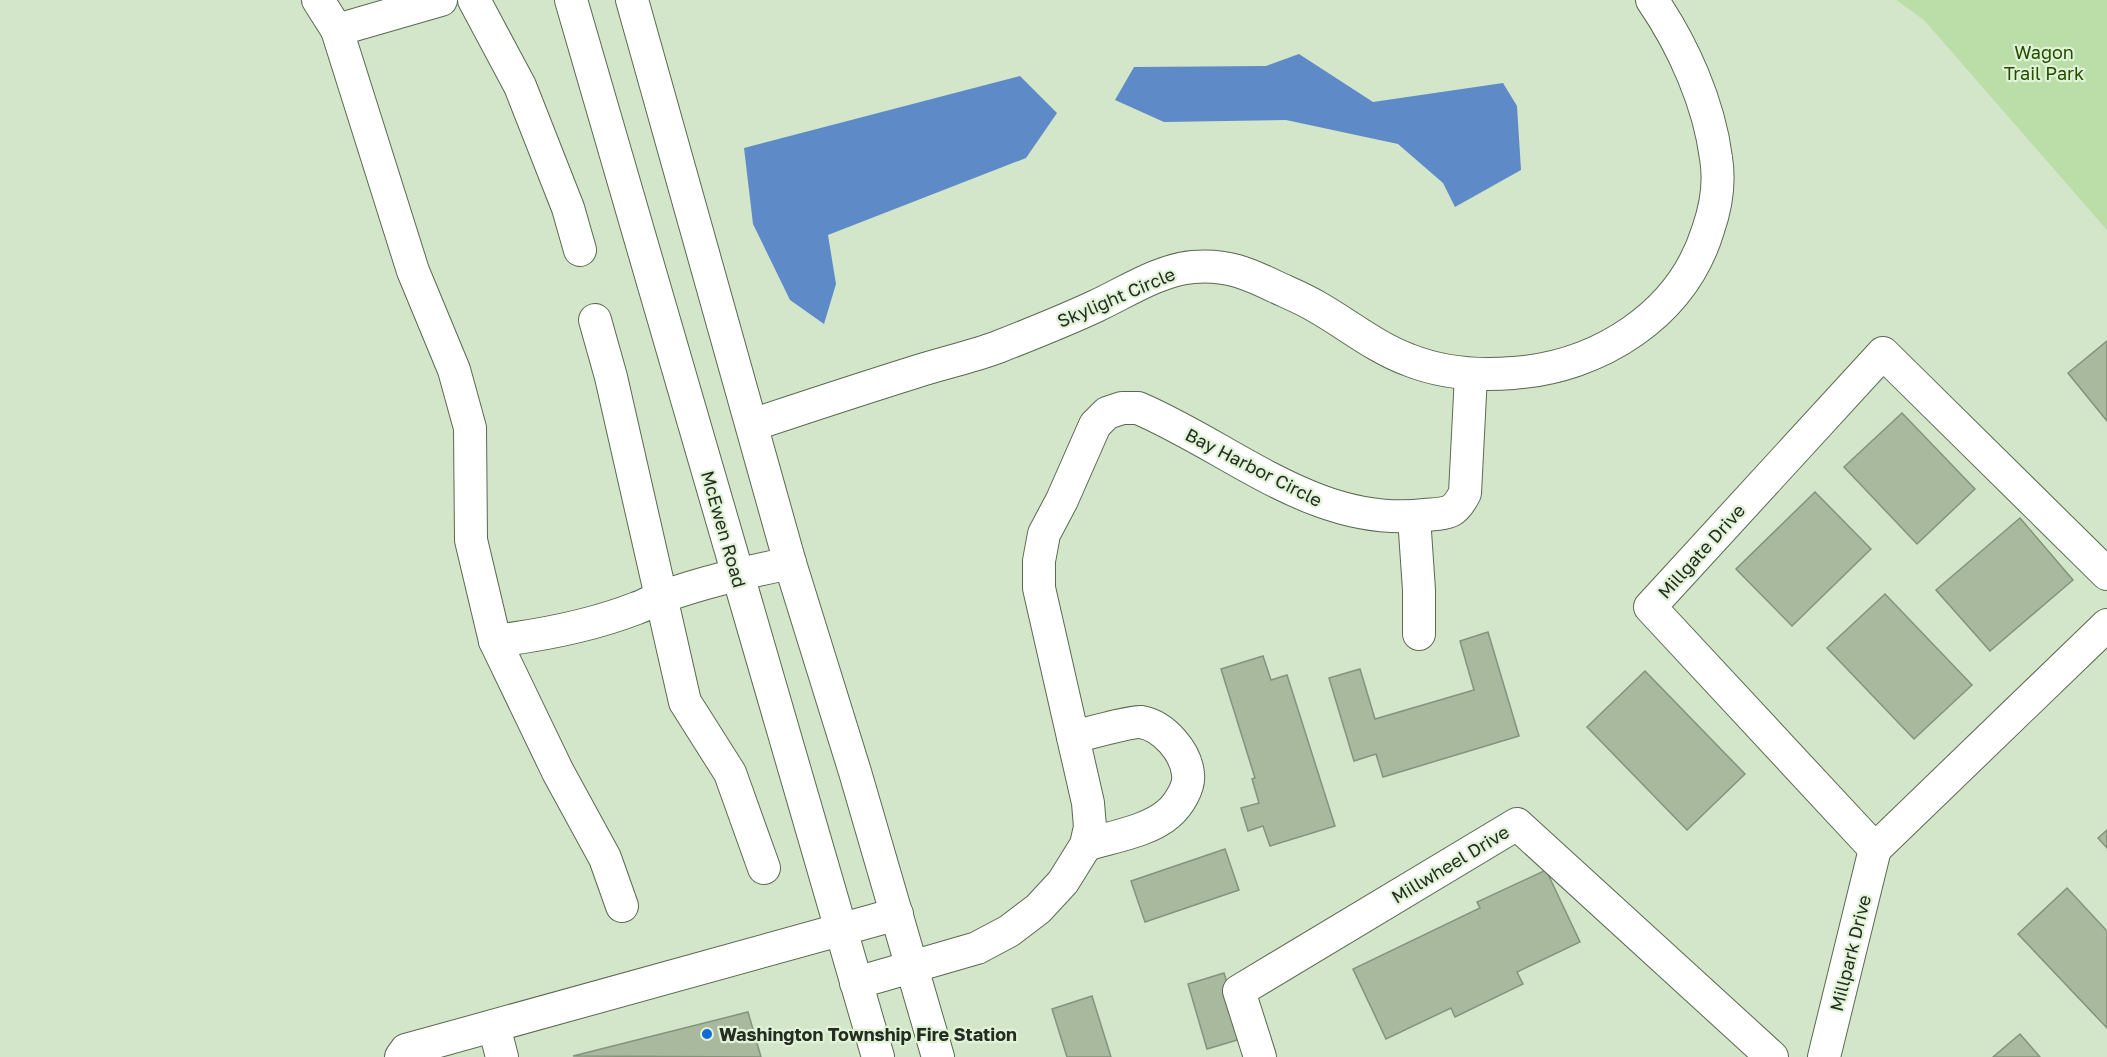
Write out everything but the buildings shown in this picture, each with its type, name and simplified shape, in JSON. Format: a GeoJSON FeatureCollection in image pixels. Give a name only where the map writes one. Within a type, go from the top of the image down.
{"type":"FeatureCollection","features":[{"type":"Feature","properties":{"kind":"street"},"geometry":{"type":"LineString","coordinates":[[318,0],[337,30],[413,270],[454,370],[470,428],[471,540],[495,641],[558,772],[605,858],[622,906]]}},
{"type":"Feature","properties":{"kind":"street"},"geometry":{"type":"LineString","coordinates":[[337,30],[441,0]]}},
{"type":"Feature","properties":{"kind":"street"},"geometry":{"type":"LineString","coordinates":[[474,0],[520,86],[568,208],[580,250]]}},
{"type":"Feature","properties":{"kind":"street","name":"McEwen Road"},"geometry":{"type":"LineString","coordinates":[[571,0],[878,1057]]}},
{"type":"Feature","properties":{"kind":"street"},"geometry":{"type":"LineString","coordinates":[[632,0],[790,563],[938,1057]]}},
{"type":"Feature","properties":{"kind":"street"},"geometry":{"type":"LineString","coordinates":[[1471,375],[1515,373],[1556,366],[1596,352],[1623,338],[1655,315],[1679,290],[1702,250],[1717,195],[1717,160],[1710,126],[1689,64],[1666,20],[1652,0]]}},
{"type":"Feature","properties":{"kind":"street","name":"Skylight Circle"},"geometry":{"type":"LineString","coordinates":[[752,425],[994,348],[1092,308],[1164,274],[1191,267],[1218,266],[1245,272],[1315,306],[1372,342],[1407,360],[1443,371],[1471,375]]}},
{"type":"Feature","properties":{"kind":"street"},"geometry":{"type":"LineString","coordinates":[[595,320],[611,377],[685,702],[730,773],[764,868]]}},
{"type":"Feature","properties":{"kind":"street","name":"Millgate Drive"},"geometry":{"type":"LineString","coordinates":[[1875,849],[1650,607],[1883,353],[2107,573]]}},
{"type":"Feature","properties":{"kind":"street","name":"Bay Harbor Circle"},"geometry":{"type":"LineString","coordinates":[[856,983],[977,948],[1009,931],[1038,909],[1063,882],[1086,845],[1090,827],[1088,803],[1039,588],[1039,561],[1044,534],[1062,500],[1095,424],[1107,413],[1122,408],[1138,408],[1306,497],[1344,510],[1383,516],[1414,517],[1448,513],[1459,506],[1465,493],[1471,375]]}},
{"type":"Feature","properties":{"kind":"street"},"geometry":{"type":"LineString","coordinates":[[1414,517],[1419,590],[1419,634]]}},
{"type":"Feature","properties":{"kind":"street"},"geometry":{"type":"LineString","coordinates":[[495,641],[534,636],[590,624],[638,608],[661,597],[737,575],[790,563]]}},
{"type":"Feature","properties":{"kind":"street"},"geometry":{"type":"LineString","coordinates":[[1875,849],[2107,625]]}},
{"type":"Feature","properties":{"kind":"street"},"geometry":{"type":"LineString","coordinates":[[1073,737],[1140,722],[1156,728],[1172,740],[1183,757],[1189,776],[1181,798],[1169,814],[1152,825],[1086,845]]}},
{"type":"Feature","properties":{"kind":"street","name":"Millwheel Drive"},"geometry":{"type":"LineString","coordinates":[[1260,1057],[1239,991],[1517,824],[1772,1057]]}},
{"type":"Feature","properties":{"kind":"street","name":"Millpark Drive"},"geometry":{"type":"LineString","coordinates":[[1824,1057],[1875,849]]}},
{"type":"Feature","properties":{"kind":"street"},"geometry":{"type":"LineString","coordinates":[[401,1057],[406,1050],[897,914]]}},
{"type":"Feature","properties":{"kind":"street"},"geometry":{"type":"LineString","coordinates":[[494,1026],[502,1057]]}},
{"type":"Feature","properties":{"kind":"green space","name":"Wagon Trail Park"},"geometry":{"type":"Polygon","coordinates":[[[1896,0],[2107,0],[2107,230],[1924,20],[1896,0]]]}},
{"type":"Feature","properties":{"kind":"water"},"geometry":{"type":"Polygon","coordinates":[[[1299,54],[1373,102],[1503,83],[1517,106],[1521,170],[1455,207],[1443,183],[1398,144],[1286,120],[1164,122],[1115,100],[1134,67],[1266,66],[1299,54]]]}},
{"type":"Feature","properties":{"kind":"water"},"geometry":{"type":"Polygon","coordinates":[[[1020,76],[1057,113],[1026,158],[828,235],[836,284],[824,324],[790,300],[753,224],[744,148],[1020,76]]]}},
{"type":"Feature","properties":{"kind":"place","name":"Washington Township Fire Station"},"geometry":{"type":"Point","coordinates":[707,1034]}}]}
